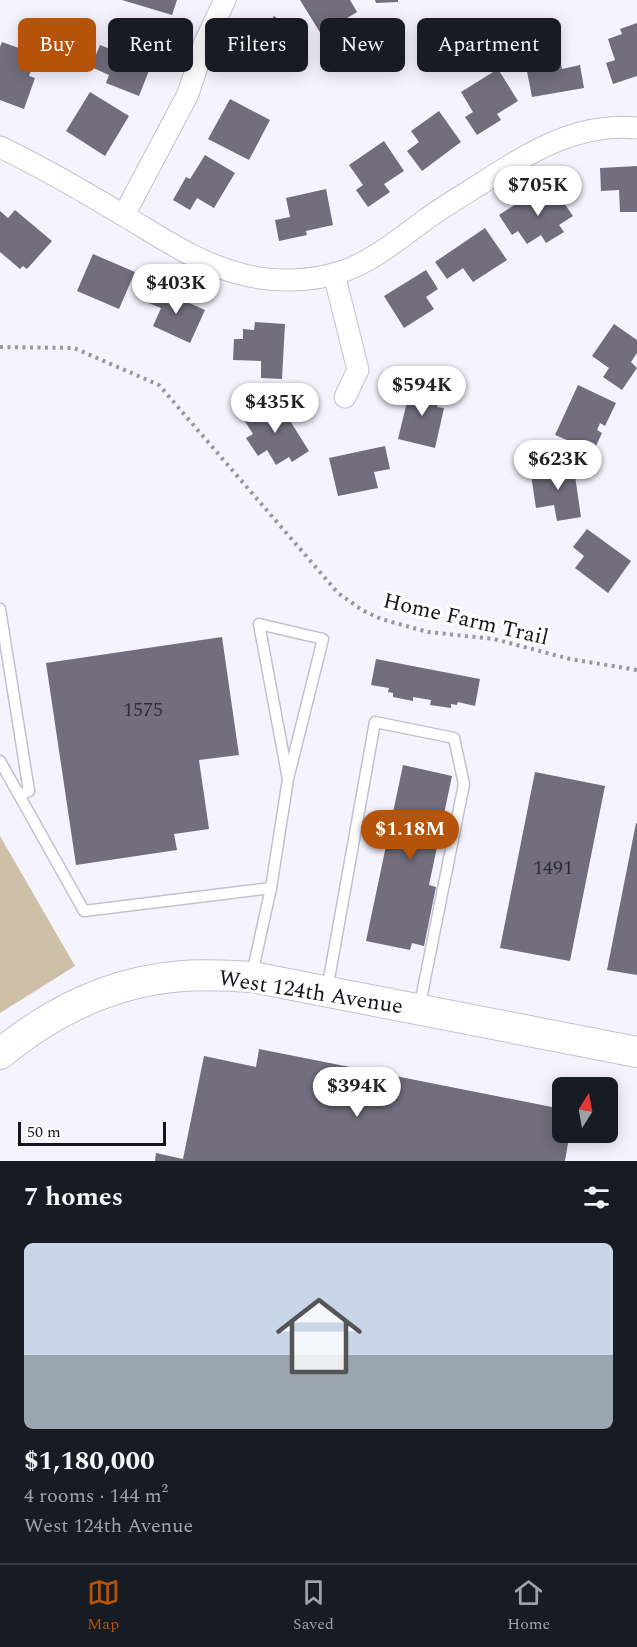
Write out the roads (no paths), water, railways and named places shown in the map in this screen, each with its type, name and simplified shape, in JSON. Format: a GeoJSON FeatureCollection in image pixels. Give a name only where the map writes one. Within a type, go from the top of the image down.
{"type":"FeatureCollection","features":[{"type":"Feature","properties":{"kind":"street"},"geometry":{"type":"LineString","coordinates":[[124,215],[188,94],[205,42],[225,0]]}},
{"type":"Feature","properties":{"kind":"street"},"geometry":{"type":"LineString","coordinates":[[0,147],[39,165],[185,253],[216,267],[242,275],[281,280],[334,274],[366,261],[430,216],[532,152],[568,136],[607,127],[637,128]]}},
{"type":"Feature","properties":{"kind":"street"},"geometry":{"type":"LineString","coordinates":[[334,274],[358,370],[345,397]]}},
{"type":"Feature","properties":{"kind":"street","name":"West 124th Avenue"},"geometry":{"type":"LineString","coordinates":[[0,1054],[31,1030],[61,1012],[97,995],[125,986],[183,976],[252,977],[637,1052]]}},
{"type":"Feature","properties":{"kind":"lane"},"geometry":{"type":"LineString","coordinates":[[0,609],[29,791],[19,795]]}},
{"type":"Feature","properties":{"kind":"lane"},"geometry":{"type":"LineString","coordinates":[[252,977],[271,888],[288,778],[323,639],[259,624],[288,778]]}},
{"type":"Feature","properties":{"kind":"lane"},"geometry":{"type":"LineString","coordinates":[[327,992],[375,722],[386,724],[454,738],[464,784],[419,1009]]}},
{"type":"Feature","properties":{"kind":"lane"},"geometry":{"type":"LineString","coordinates":[[0,761],[84,911],[271,888]]}}]}
